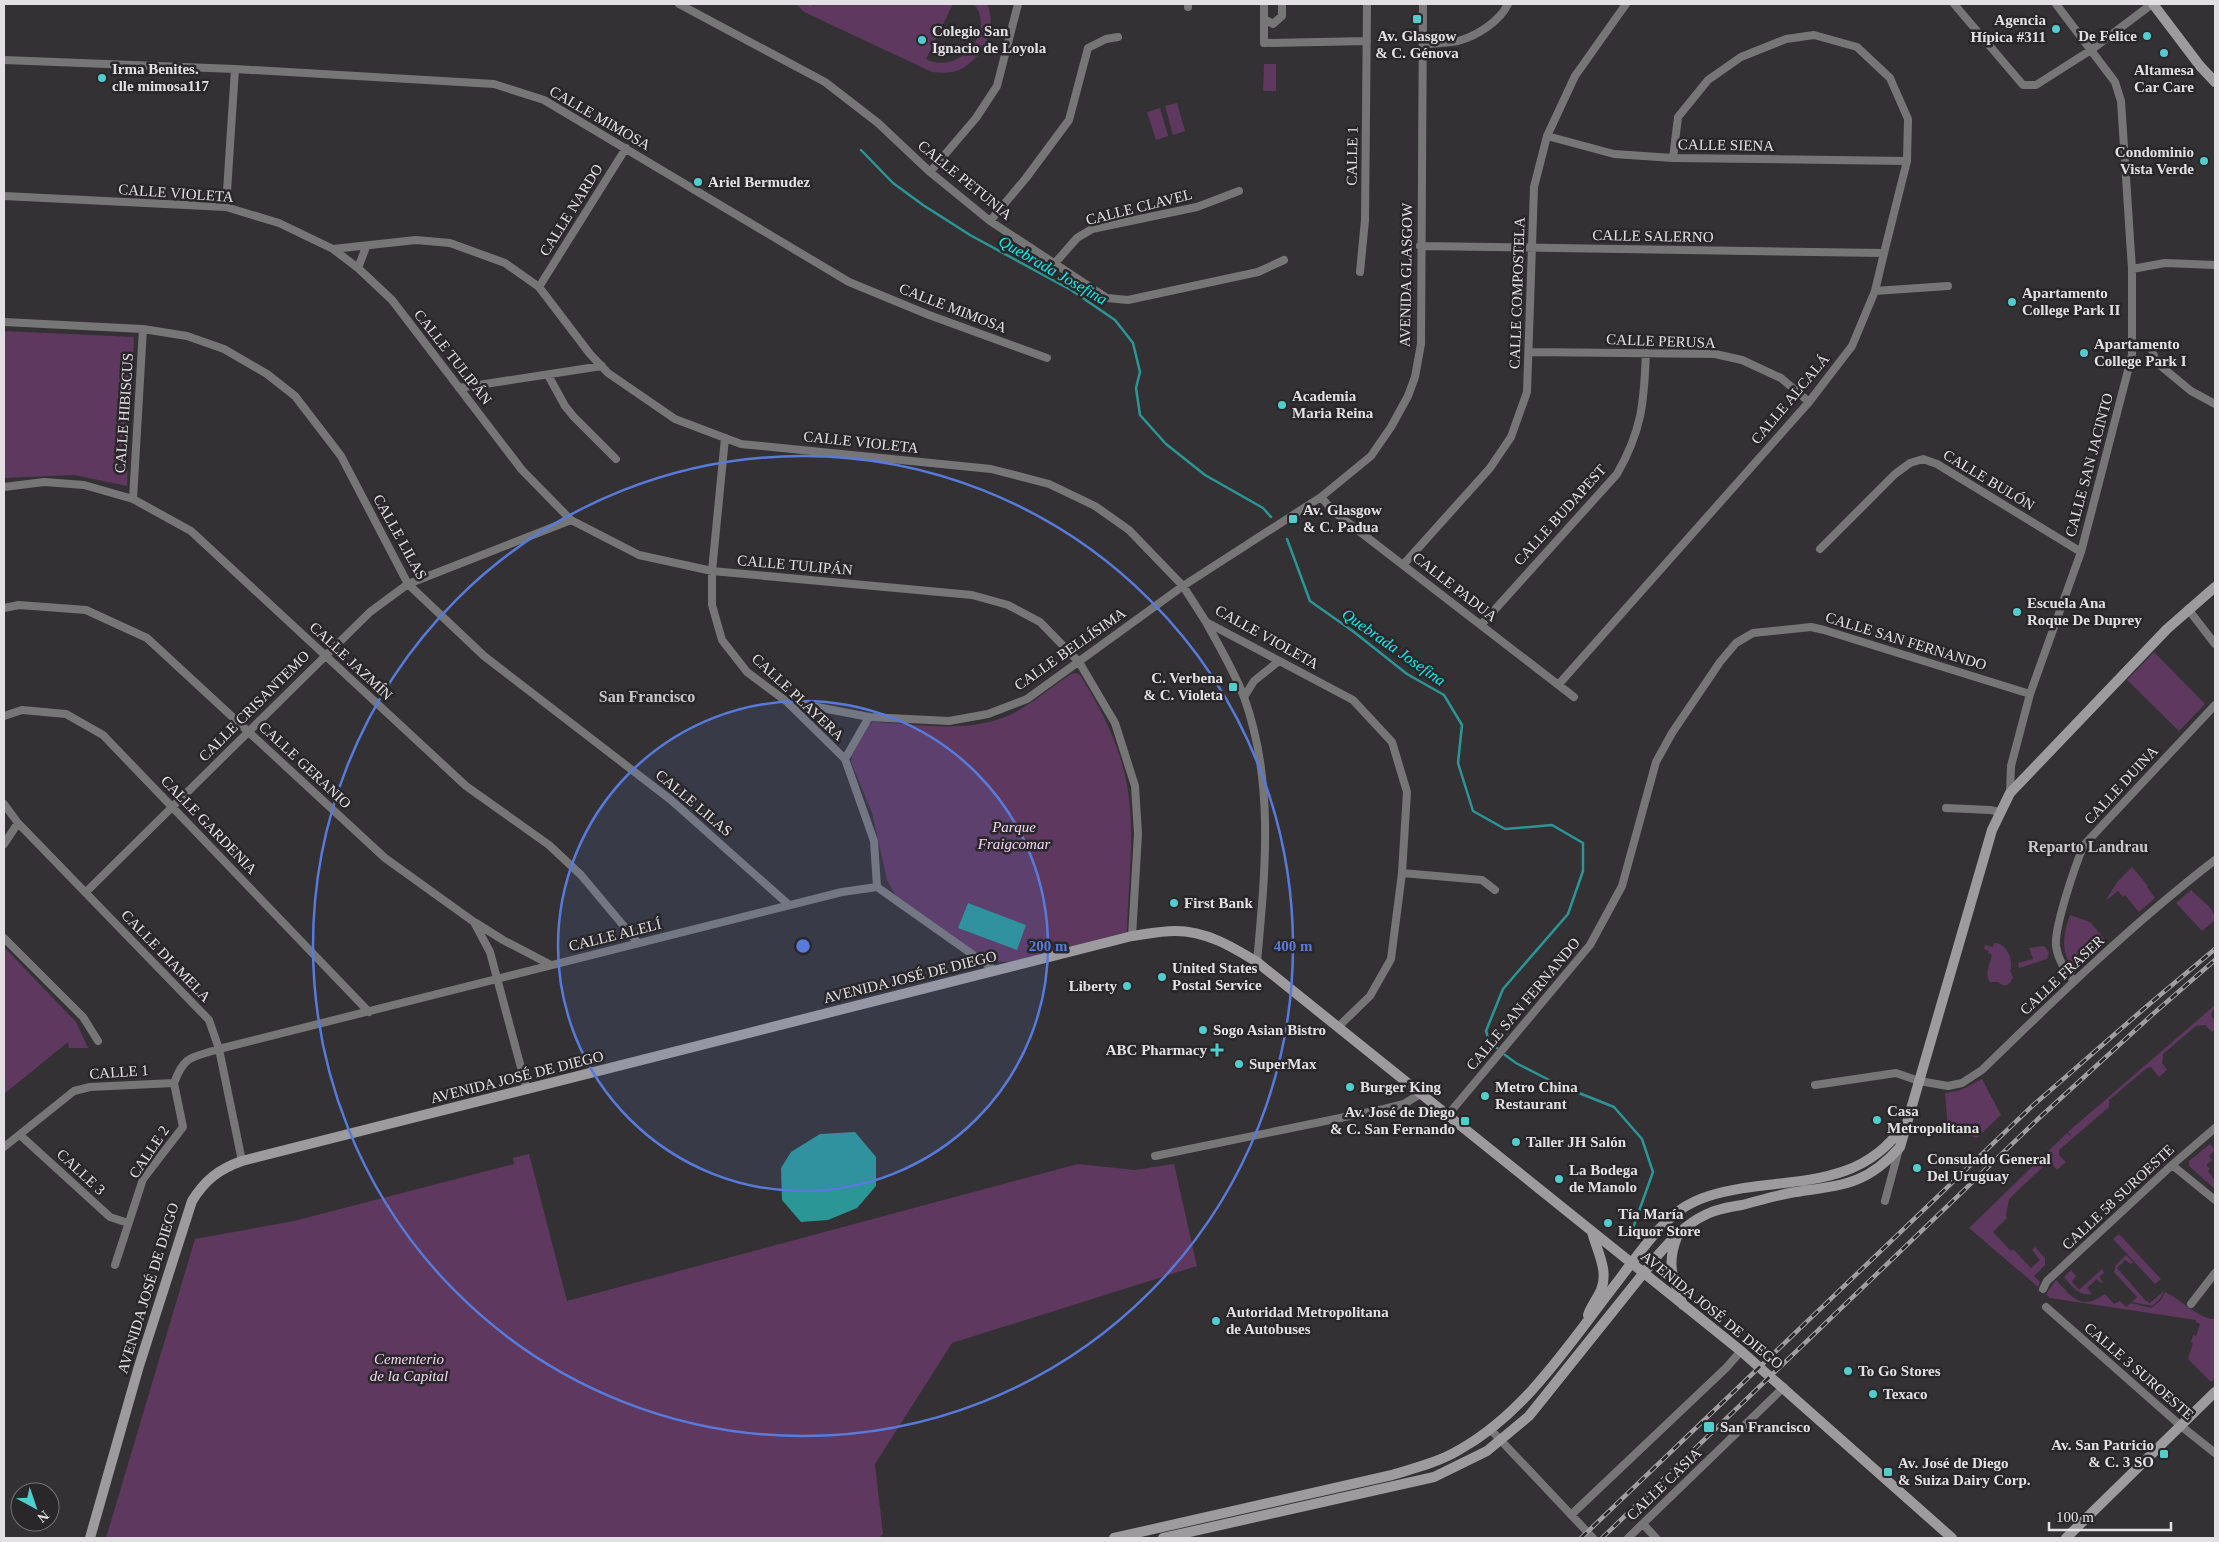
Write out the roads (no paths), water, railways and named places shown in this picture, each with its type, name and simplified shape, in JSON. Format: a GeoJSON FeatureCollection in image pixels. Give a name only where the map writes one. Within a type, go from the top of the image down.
{"type":"FeatureCollection","features":[{"type":"Feature","properties":{"kind":"main road"},"geometry":{"type":"LineString","coordinates":[[2153,4],[2200,66],[2215,82]]}},
{"type":"Feature","properties":{"kind":"main road"},"geometry":{"type":"LineString","coordinates":[[1163,1538],[1434,1477],[1487,1451],[1529,1416],[1643,1274],[1678,1234],[1692,1223],[1714,1211],[1789,1194],[1850,1183],[1875,1171],[1900,1147],[1992,830],[2010,793],[2110,687],[2188,609],[2215,587]]}},
{"type":"Feature","properties":{"kind":"main road","name":"AVENIDA JOSÉ DE DIEGO"},"geometry":{"type":"LineString","coordinates":[[90,1538],[139,1366],[192,1201],[202,1185],[214,1175],[242,1161],[1132,936],[1175,931],[1206,935],[1227,943],[1257,962],[1741,1351],[1784,1387],[1952,1538]]}},
{"type":"Feature","properties":{"kind":"main road"},"geometry":{"type":"LineString","coordinates":[[1114,1538],[1392,1475],[1430,1464],[1458,1451],[1491,1430],[1520,1404],[1631,1264],[1681,1209],[1696,1201],[1724,1191],[1825,1176],[1860,1166],[1879,1155],[1908,1118]]}},
{"type":"Feature","properties":{"kind":"main road"},"geometry":{"type":"LineString","coordinates":[[1585,1323],[1592,1302],[1600,1292],[1604,1282],[1603,1267],[1592,1232]]}},
{"type":"Feature","properties":{"kind":"main road"},"geometry":{"type":"LineString","coordinates":[[1678,1234],[1672,1249],[1670,1265],[1683,1306]]}},
{"type":"Feature","properties":{"kind":"main road"},"geometry":{"type":"LineString","coordinates":[[2066,1538],[2215,1392]]}},
{"type":"Feature","properties":{"kind":"street","name":"CALLE PETUNIA"},"geometry":{"type":"LineString","coordinates":[[679,4],[825,82],[878,123],[930,172],[990,221],[1107,298],[1128,300],[1258,272],[1284,260]]}},
{"type":"Feature","properties":{"kind":"street"},"geometry":{"type":"LineString","coordinates":[[930,172],[976,118],[997,86],[1018,4]]}},
{"type":"Feature","properties":{"kind":"street"},"geometry":{"type":"LineString","coordinates":[[1264,4],[1266,20],[1264,43],[1367,41]]}},
{"type":"Feature","properties":{"kind":"street"},"geometry":{"type":"LineString","coordinates":[[1266,20],[1273,24],[1282,16],[1282,4]]}},
{"type":"Feature","properties":{"kind":"street","name":"CALLE 1"},"geometry":{"type":"LineString","coordinates":[[1360,272],[1365,220],[1368,4]]}},
{"type":"Feature","properties":{"kind":"street","name":"AVENIDA GLASGOW"},"geometry":{"type":"LineString","coordinates":[[1183,586],[1321,497],[1370,456],[1391,427],[1408,396],[1415,377],[1421,344],[1420,246],[1424,4]]}},
{"type":"Feature","properties":{"kind":"street"},"geometry":{"type":"LineString","coordinates":[[1423,45],[1459,40],[1483,30],[1505,10],[1508,4]]}},
{"type":"Feature","properties":{"kind":"street","name":"CALLE COMPOSTELA"},"geometry":{"type":"LineString","coordinates":[[1403,565],[1490,468],[1511,438],[1527,392],[1534,187],[1546,136],[1575,76],[1626,4]]}},
{"type":"Feature","properties":{"kind":"street"},"geometry":{"type":"LineString","coordinates":[[1954,4],[2023,85],[2036,85],[2091,50],[2153,4]]}},
{"type":"Feature","properties":{"kind":"street","name":"CALLE SAN JACINTO"},"geometry":{"type":"LineString","coordinates":[[2010,793],[2011,766],[2030,694],[2081,552],[2132,355],[2132,269],[2121,101],[2115,82],[2056,4]]}},
{"type":"Feature","properties":{"kind":"street","name":"CALLE ALCALÁ"},"geometry":{"type":"LineString","coordinates":[[1559,684],[1809,402],[1852,346],[1875,291],[1907,161],[1908,119],[1890,78],[1857,47],[1814,34],[1786,39],[1742,57],[1708,80],[1678,116],[1672,158]]}},
{"type":"Feature","properties":{"kind":"street"},"geometry":{"type":"LineString","coordinates":[[990,221],[1026,178],[1069,120],[1088,48],[1106,39],[1118,37]]}},
{"type":"Feature","properties":{"kind":"street","name":"CALLE MIMOSA"},"geometry":{"type":"LineString","coordinates":[[4,60],[235,69],[494,84],[544,100],[849,282],[929,315],[1047,358]]}},
{"type":"Feature","properties":{"kind":"street"},"geometry":{"type":"LineString","coordinates":[[226,207],[235,69]]}},
{"type":"Feature","properties":{"kind":"street","name":"CALLE SIENA"},"geometry":{"type":"LineString","coordinates":[[1546,136],[1614,154],[1672,158],[1907,161]]}},
{"type":"Feature","properties":{"kind":"street","name":"CALLE NARDO"},"geometry":{"type":"LineString","coordinates":[[539,287],[626,148]]}},
{"type":"Feature","properties":{"kind":"street","name":"CALLE CLAVEL"},"geometry":{"type":"LineString","coordinates":[[1055,263],[1077,238],[1092,229],[1197,207],[1239,191]]}},
{"type":"Feature","properties":{"kind":"street","name":"CALLE VIOLETA"},"geometry":{"type":"LineString","coordinates":[[4,196],[226,207],[279,222],[333,249],[366,247],[416,240],[450,243],[505,264],[539,287],[608,372],[675,419],[741,444],[991,469],[1049,484],[1095,506],[1129,530],[1183,586],[1206,622],[1353,700],[1392,742],[1407,792],[1402,873],[1391,959],[1370,996],[1338,1027]]}},
{"type":"Feature","properties":{"kind":"street","name":"CALLE SALERNO"},"geometry":{"type":"LineString","coordinates":[[1420,246],[1884,253]]}},
{"type":"Feature","properties":{"kind":"street"},"geometry":{"type":"LineString","coordinates":[[358,268],[366,247]]}},
{"type":"Feature","properties":{"kind":"street","name":"CALLE TULIPÁN"},"geometry":{"type":"LineString","coordinates":[[333,249],[358,268],[392,300],[522,470],[571,520],[639,555],[712,572],[972,595],[1008,605],[1040,622],[1080,662],[1115,723],[1135,786],[1138,834],[1132,936]]}},
{"type":"Feature","properties":{"kind":"street"},"geometry":{"type":"LineString","coordinates":[[2132,269],[2165,263],[2215,265]]}},
{"type":"Feature","properties":{"kind":"street"},"geometry":{"type":"LineString","coordinates":[[1875,291],[1948,286]]}},
{"type":"Feature","properties":{"kind":"street","name":"CALLE LILAS"},"geometry":{"type":"LineString","coordinates":[[4,322],[144,329],[187,336],[224,349],[267,374],[295,396],[341,456],[408,584],[484,656],[671,800],[789,905]]}},
{"type":"Feature","properties":{"kind":"street","name":"CALLE HIBISCUS"},"geometry":{"type":"LineString","coordinates":[[133,499],[144,329]]}},
{"type":"Feature","properties":{"kind":"street"},"geometry":{"type":"LineString","coordinates":[[2151,346],[2156,362],[2191,391],[2215,404]]}},
{"type":"Feature","properties":{"kind":"street","name":"CALLE PERUSA"},"geometry":{"type":"LineString","coordinates":[[1529,352],[1714,354],[1742,360],[1781,378],[1809,402]]}},
{"type":"Feature","properties":{"kind":"street","name":"CALLE BUDAPEST"},"geometry":{"type":"LineString","coordinates":[[1481,625],[1617,474],[1630,450],[1639,426],[1644,400],[1646,353]]}},
{"type":"Feature","properties":{"kind":"street"},"geometry":{"type":"LineString","coordinates":[[460,388],[602,366]]}},
{"type":"Feature","properties":{"kind":"street"},"geometry":{"type":"LineString","coordinates":[[548,375],[565,406],[616,460]]}},
{"type":"Feature","properties":{"kind":"street","name":"CALLE PLAYERA"},"geometry":{"type":"LineString","coordinates":[[725,438],[712,572],[712,605],[722,640],[747,672],[786,701],[845,759],[874,841],[877,887]]}},
{"type":"Feature","properties":{"kind":"street","name":"CALLE BULÓN"},"geometry":{"type":"LineString","coordinates":[[1820,549],[1895,474],[1910,463],[1923,459],[1937,464],[2081,552]]}},
{"type":"Feature","properties":{"kind":"street","name":"CALLE JAZMÍN"},"geometry":{"type":"LineString","coordinates":[[4,487],[44,482],[84,485],[133,499],[191,531],[466,786],[549,845],[582,875],[638,944]]}},
{"type":"Feature","properties":{"kind":"street","name":"CALLE PADUA"},"geometry":{"type":"LineString","coordinates":[[1321,497],[1334,511],[1574,697]]}},
{"type":"Feature","properties":{"kind":"street","name":"CALLE CRISANTEMO"},"geometry":{"type":"LineString","coordinates":[[86,892],[370,612],[408,584],[571,520]]}},
{"type":"Feature","properties":{"kind":"street","name":"CALLE BELLÍSIMA"},"geometry":{"type":"LineString","coordinates":[[786,701],[869,717],[950,721],[988,714],[1027,699],[1183,586]]}},
{"type":"Feature","properties":{"kind":"street","name":"CALLE GERANIO"},"geometry":{"type":"LineString","coordinates":[[4,608],[19,605],[86,610],[147,638],[385,858],[474,922],[503,940],[551,965]]}},
{"type":"Feature","properties":{"kind":"street"},"geometry":{"type":"LineString","coordinates":[[2188,609],[2215,644]]}},
{"type":"Feature","properties":{"kind":"street"},"geometry":{"type":"LineString","coordinates":[[1206,622],[1244,697],[1260,757],[1265,804],[1266,867],[1257,962]]}},
{"type":"Feature","properties":{"kind":"street","name":"CALLE SAN FERNANDO"},"geometry":{"type":"LineString","coordinates":[[1448,1116],[1590,945],[1622,886],[1656,762],[1672,733],[1720,662],[1743,638],[1753,633],[1811,627],[2030,694]]}},
{"type":"Feature","properties":{"kind":"street"},"geometry":{"type":"LineString","coordinates":[[1244,697],[1254,681],[1279,661]]}},
{"type":"Feature","properties":{"kind":"street","name":"CALLE DUINA"},"geometry":{"type":"LineString","coordinates":[[2074,981],[2060,960],[2056,936],[2077,860],[2084,845],[2215,705]]}},
{"type":"Feature","properties":{"kind":"street","name":"CALLE GARDENIA"},"geometry":{"type":"LineString","coordinates":[[4,716],[22,710],[66,714],[103,735],[369,1012]]}},
{"type":"Feature","properties":{"kind":"street"},"geometry":{"type":"LineString","coordinates":[[845,759],[869,717]]}},
{"type":"Feature","properties":{"kind":"street","name":"CALLE DIAMELA"},"geometry":{"type":"LineString","coordinates":[[4,804],[18,823],[209,1020],[220,1049],[242,1161]]}},
{"type":"Feature","properties":{"kind":"street"},"geometry":{"type":"LineString","coordinates":[[1946,808],[2001,812]]}},
{"type":"Feature","properties":{"kind":"street"},"geometry":{"type":"LineString","coordinates":[[4,844],[18,823]]}},
{"type":"Feature","properties":{"kind":"street","name":"CALLE FRASER"},"geometry":{"type":"LineString","coordinates":[[1815,1086],[1896,1073],[1919,1081],[1948,1086],[1962,1083],[1975,1076],[2074,981],[2178,889],[2215,860]]}},
{"type":"Feature","properties":{"kind":"street"},"geometry":{"type":"LineString","coordinates":[[1402,873],[1482,880],[1496,890]]}},
{"type":"Feature","properties":{"kind":"street"},"geometry":{"type":"LineString","coordinates":[[877,887],[996,971]]}},
{"type":"Feature","properties":{"kind":"street","name":"CALLE ALELÍ"},"geometry":{"type":"LineString","coordinates":[[220,1049],[789,905],[842,892],[877,887]]}},
{"type":"Feature","properties":{"kind":"street","name":"CALLE GERANIO"},"geometry":{"type":"LineString","coordinates":[[474,922],[490,952],[527,1090]]}},
{"type":"Feature","properties":{"kind":"street"},"geometry":{"type":"LineString","coordinates":[[4,938],[83,1017],[98,1041]]}},
{"type":"Feature","properties":{"kind":"street"},"geometry":{"type":"LineString","coordinates":[[174,1083],[180,1065],[190,1058],[220,1049]]}},
{"type":"Feature","properties":{"kind":"street","name":"CALLE 1"},"geometry":{"type":"LineString","coordinates":[[4,1147],[74,1091],[90,1087],[174,1083]]}},
{"type":"Feature","properties":{"kind":"street","name":"CALLE 2"},"geometry":{"type":"LineString","coordinates":[[115,1265],[143,1179],[182,1127],[174,1083]]}},
{"type":"Feature","properties":{"kind":"street"},"geometry":{"type":"LineString","coordinates":[[1155,1156],[1384,1109],[1404,1104],[1420,1094]]}},
{"type":"Feature","properties":{"kind":"street","name":"CALLE 58 SUROESTE"},"geometry":{"type":"LineString","coordinates":[[2043,1289],[2047,1281],[2172,1165],[2215,1128]]}},
{"type":"Feature","properties":{"kind":"street","name":"CALLE 3"},"geometry":{"type":"LineString","coordinates":[[20,1135],[110,1217],[128,1223]]}},
{"type":"Feature","properties":{"kind":"street"},"geometry":{"type":"LineString","coordinates":[[1885,1200],[1900,1147]]}},
{"type":"Feature","properties":{"kind":"street"},"geometry":{"type":"LineString","coordinates":[[2172,1165],[2215,1200]]}},
{"type":"Feature","properties":{"kind":"street"},"geometry":{"type":"LineString","coordinates":[[2191,1304],[2215,1273]]}},
{"type":"Feature","properties":{"kind":"street","name":"CALLE 3 SUROESTE"},"geometry":{"type":"LineString","coordinates":[[2046,1308],[2181,1426],[2215,1453]]}},
{"type":"Feature","properties":{"kind":"street"},"geometry":{"type":"LineString","coordinates":[[1571,1515],[1726,1368],[1741,1351]]}},
{"type":"Feature","properties":{"kind":"street","name":"CALLE CASIA"},"geometry":{"type":"LineString","coordinates":[[1628,1538],[1784,1387]]}},
{"type":"Feature","properties":{"kind":"street"},"geometry":{"type":"LineString","coordinates":[[1491,1430],[1593,1538]]}},
{"type":"Feature","properties":{"kind":"street"},"geometry":{"type":"LineString","coordinates":[[1643,1524],[1656,1538]]}},
{"type":"Feature","properties":{"kind":"water"},"geometry":{"type":"Polygon","coordinates":[[[968,903],[1026,925],[1017,950],[958,928],[968,903]]]}},
{"type":"Feature","properties":{"kind":"water"},"geometry":{"type":"Polygon","coordinates":[[[855,1132],[876,1157],[876,1186],[857,1208],[828,1220],[801,1222],[782,1200],[781,1168],[791,1152],[820,1134],[855,1132]]]}},
{"type":"Feature","properties":{"kind":"waterway","name":"Quebrada Josefina"},"geometry":{"type":"LineString","coordinates":[[861,150],[893,183],[923,205],[970,235],[1071,290],[1115,320],[1133,343],[1140,372],[1136,388],[1140,415],[1166,444],[1205,475],[1263,508],[1271,517]]}},
{"type":"Feature","properties":{"kind":"waterway","name":"Quebrada Josefina"},"geometry":{"type":"LineString","coordinates":[[1287,539],[1310,601],[1354,632],[1407,674],[1444,695],[1462,725],[1458,763],[1473,811],[1505,829],[1552,825],[1583,843],[1583,871],[1568,914],[1503,989],[1486,1031],[1490,1043],[1497,1048]]}},
{"type":"Feature","properties":{"kind":"waterway","name":"Quebrada Josefina"},"geometry":{"type":"LineString","coordinates":[[1505,1055],[1516,1063],[1559,1085],[1614,1107],[1642,1139],[1653,1172],[1633,1228]]}},
{"type":"Feature","properties":{"kind":"railway"},"geometry":{"type":"LineString","coordinates":[[1581,1538],[2030,1108],[2215,949]]}},
{"type":"Feature","properties":{"kind":"railway"},"geometry":{"type":"LineString","coordinates":[[1602,1538],[2038,1119],[2215,960]]}},
{"type":"Feature","properties":{"kind":"place","name":"Av. Glasgow & C. Génova"},"geometry":{"type":"Point","coordinates":[1417,19]}},
{"type":"Feature","properties":{"kind":"place","name":"Agencia Hípica #311"},"geometry":{"type":"Point","coordinates":[2056,29]}},
{"type":"Feature","properties":{"kind":"place","name":"De Felice"},"geometry":{"type":"Point","coordinates":[2147,36]}},
{"type":"Feature","properties":{"kind":"place","name":"Colegio San Ignacio de Loyola"},"geometry":{"type":"Point","coordinates":[922,40]}},
{"type":"Feature","properties":{"kind":"place","name":"Altamesa Car Care"},"geometry":{"type":"Point","coordinates":[2164,53]}},
{"type":"Feature","properties":{"kind":"place","name":"Irma Benites. clle mimosa117"},"geometry":{"type":"Point","coordinates":[102,78]}},
{"type":"Feature","properties":{"kind":"place","name":"Condominio Vista Verde"},"geometry":{"type":"Point","coordinates":[2204,161]}},
{"type":"Feature","properties":{"kind":"place","name":"Ariel Bermudez"},"geometry":{"type":"Point","coordinates":[698,182]}},
{"type":"Feature","properties":{"kind":"place","name":"Apartamento College Park II"},"geometry":{"type":"Point","coordinates":[2012,302]}},
{"type":"Feature","properties":{"kind":"place","name":"Apartamento College Park I"},"geometry":{"type":"Point","coordinates":[2084,353]}},
{"type":"Feature","properties":{"kind":"place","name":"Academia Maria Reina"},"geometry":{"type":"Point","coordinates":[1282,405]}},
{"type":"Feature","properties":{"kind":"place","name":"Av. Glasgow & C. Padua"},"geometry":{"type":"Point","coordinates":[1293,519]}},
{"type":"Feature","properties":{"kind":"place","name":"Escuela Ana Roque De Duprey"},"geometry":{"type":"Point","coordinates":[2017,612]}},
{"type":"Feature","properties":{"kind":"place","name":"C. Verbena & C. Violeta"},"geometry":{"type":"Point","coordinates":[1233,687]}},
{"type":"Feature","properties":{"kind":"place","name":"First Bank"},"geometry":{"type":"Point","coordinates":[1174,903]}},
{"type":"Feature","properties":{"kind":"place","name":"United States Postal Service"},"geometry":{"type":"Point","coordinates":[1162,977]}},
{"type":"Feature","properties":{"kind":"place","name":"Liberty"},"geometry":{"type":"Point","coordinates":[1127,986]}},
{"type":"Feature","properties":{"kind":"place","name":"Sogo Asian Bistro"},"geometry":{"type":"Point","coordinates":[1203,1030]}},
{"type":"Feature","properties":{"kind":"place","name":"ABC Pharmacy"},"geometry":{"type":"Point","coordinates":[1217,1050]}},
{"type":"Feature","properties":{"kind":"place","name":"SuperMax"},"geometry":{"type":"Point","coordinates":[1239,1064]}},
{"type":"Feature","properties":{"kind":"place","name":"Burger King"},"geometry":{"type":"Point","coordinates":[1350,1087]}},
{"type":"Feature","properties":{"kind":"place","name":"Metro China Restaurant"},"geometry":{"type":"Point","coordinates":[1485,1096]}},
{"type":"Feature","properties":{"kind":"place","name":"Casa Metropolitana"},"geometry":{"type":"Point","coordinates":[1877,1120]}},
{"type":"Feature","properties":{"kind":"place","name":"Av. José de Diego & C. San Fernando"},"geometry":{"type":"Point","coordinates":[1465,1121]}},
{"type":"Feature","properties":{"kind":"place","name":"Taller JH Salón"},"geometry":{"type":"Point","coordinates":[1516,1142]}},
{"type":"Feature","properties":{"kind":"place","name":"Consulado General Del Uruguay"},"geometry":{"type":"Point","coordinates":[1917,1168]}},
{"type":"Feature","properties":{"kind":"place","name":"La Bodega de Manolo"},"geometry":{"type":"Point","coordinates":[1559,1179]}},
{"type":"Feature","properties":{"kind":"place","name":"Tía María Liquor Store"},"geometry":{"type":"Point","coordinates":[1608,1223]}},
{"type":"Feature","properties":{"kind":"place","name":"Autoridad Metropolitana de Autobuses"},"geometry":{"type":"Point","coordinates":[1216,1321]}},
{"type":"Feature","properties":{"kind":"place","name":"To Go Stores"},"geometry":{"type":"Point","coordinates":[1848,1371]}},
{"type":"Feature","properties":{"kind":"place","name":"Texaco"},"geometry":{"type":"Point","coordinates":[1873,1394]}},
{"type":"Feature","properties":{"kind":"place","name":"San Francisco"},"geometry":{"type":"Point","coordinates":[1709,1427]}},
{"type":"Feature","properties":{"kind":"place","name":"Av. San Patricio & C. 3 SO"},"geometry":{"type":"Point","coordinates":[2164,1454]}},
{"type":"Feature","properties":{"kind":"place","name":"Av. José de Diego & Suiza Dairy Corp."},"geometry":{"type":"Point","coordinates":[1888,1472]}},
{"type":"Feature","properties":{"kind":"district","name":"San Francisco"},"geometry":{"type":"Point","coordinates":[647,696]}},
{"type":"Feature","properties":{"kind":"district","name":"Reparto Landrau"},"geometry":{"type":"Point","coordinates":[2088,846]}},
{"type":"Feature","properties":{"kind":"park label","name":"Parque Fraigcomar"},"geometry":{"type":"Point","coordinates":[1014,836]}},
{"type":"Feature","properties":{"kind":"park label","name":"Cementerio de la Capital"},"geometry":{"type":"Point","coordinates":[409,1368]}}]}
